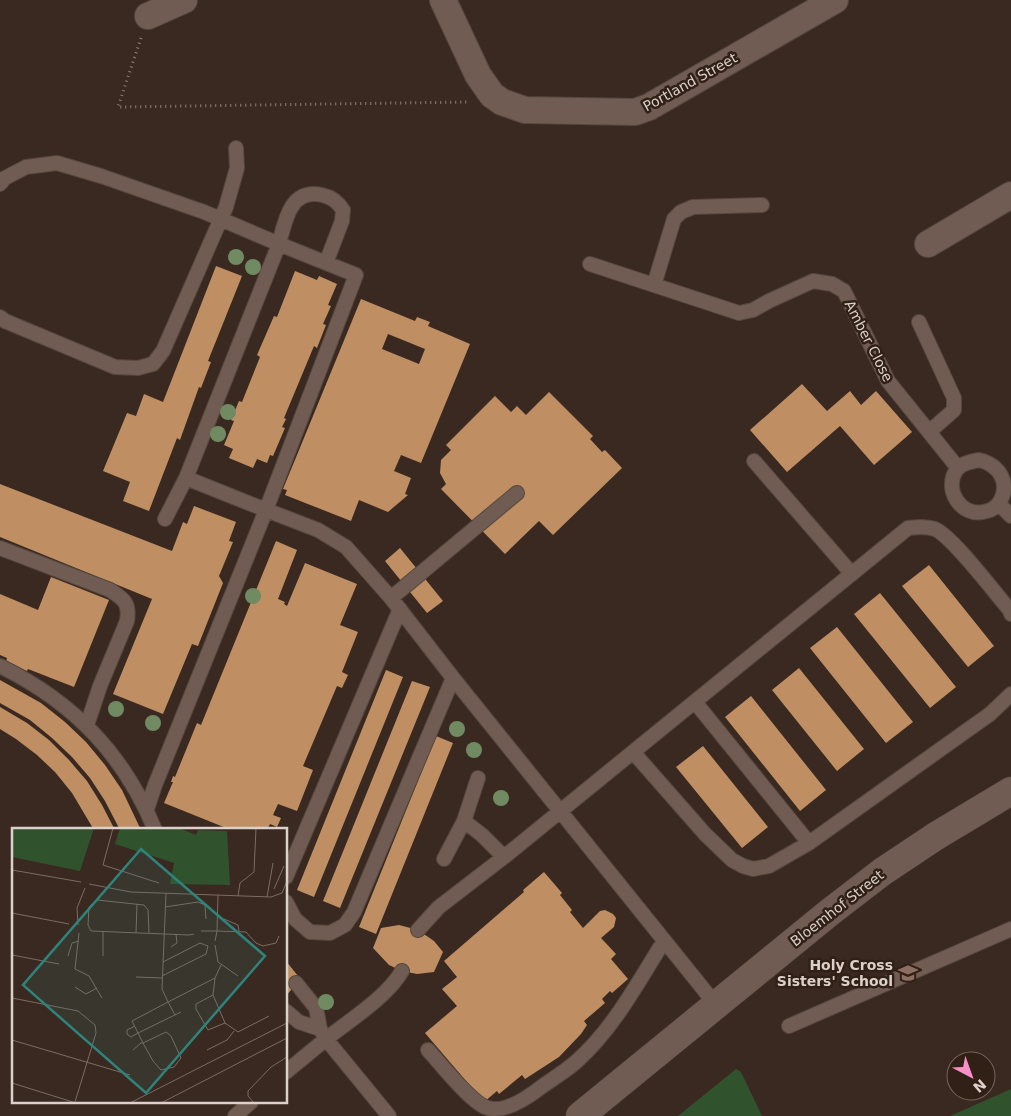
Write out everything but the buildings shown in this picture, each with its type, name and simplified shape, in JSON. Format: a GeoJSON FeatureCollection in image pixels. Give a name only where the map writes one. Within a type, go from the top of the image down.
{"type":"FeatureCollection","features":[{"type":"Feature","properties":{"kind":"street"},"geometry":{"type":"LineString","coordinates":[[148,16],[184,0]]}},
{"type":"Feature","properties":{"kind":"street"},"geometry":{"type":"LineString","coordinates":[[443,0],[478,75],[492,95],[502,102]]}},
{"type":"Feature","properties":{"kind":"street","name":"Portland Street"},"geometry":{"type":"LineString","coordinates":[[502,102],[513,107],[537,111],[641,110],[835,0]]}},
{"type":"Feature","properties":{"kind":"street"},"geometry":{"type":"LineString","coordinates":[[928,244],[1011,195]]}},
{"type":"Feature","properties":{"kind":"street","name":"Bloemhof Street"},"geometry":{"type":"LineString","coordinates":[[580,1116],[830,912],[882,872],[936,836],[1011,791]]}},
{"type":"Feature","properties":{"kind":"lane"},"geometry":{"type":"LineString","coordinates":[[0,317],[5,321],[115,366],[138,368],[153,364],[163,351],[226,207],[234,182],[237,162],[236,148]]}},
{"type":"Feature","properties":{"kind":"lane"},"geometry":{"type":"LineString","coordinates":[[0,184],[5,178],[26,167],[57,163],[101,176],[220,219],[356,275],[266,510],[154,785],[147,810]]}},
{"type":"Feature","properties":{"kind":"lane"},"geometry":{"type":"LineString","coordinates":[[165,519],[186,478],[279,244],[290,208],[299,197],[312,193],[328,196],[338,202],[343,210],[342,221],[326,263]]}},
{"type":"Feature","properties":{"kind":"lane"},"geometry":{"type":"LineString","coordinates":[[654,285],[674,219],[681,212],[693,207],[762,206]]}},
{"type":"Feature","properties":{"kind":"lane","name":"Amber Close"},"geometry":{"type":"LineString","coordinates":[[590,264],[739,313],[754,310],[813,281],[832,284],[844,291],[888,381],[958,468]]}},
{"type":"Feature","properties":{"kind":"lane"},"geometry":{"type":"LineString","coordinates":[[920,322],[954,398],[954,410],[929,432]]}},
{"type":"Feature","properties":{"kind":"lane"},"geometry":{"type":"LineString","coordinates":[[979,460],[995,466],[1001,472],[1005,489],[999,504],[992,510],[983,513],[974,513],[966,510],[959,504],[954,497],[952,488],[958,468],[979,460]]}},
{"type":"Feature","properties":{"kind":"lane"},"geometry":{"type":"LineString","coordinates":[[754,461],[852,574]]}},
{"type":"Feature","properties":{"kind":"lane"},"geometry":{"type":"LineString","coordinates":[[186,478],[318,530],[346,547],[391,598],[453,678],[717,1006]]}},
{"type":"Feature","properties":{"kind":"lane"},"geometry":{"type":"LineString","coordinates":[[391,598],[518,493]]}},
{"type":"Feature","properties":{"kind":"lane"},"geometry":{"type":"LineString","coordinates":[[999,504],[1011,516]]}},
{"type":"Feature","properties":{"kind":"lane"},"geometry":{"type":"LineString","coordinates":[[418,930],[439,907],[504,857],[908,528],[924,526],[937,530],[953,544],[1011,614]]}},
{"type":"Feature","properties":{"kind":"lane"},"geometry":{"type":"LineString","coordinates":[[0,548],[110,590],[123,598],[126,604],[129,612],[127,622],[100,686],[87,725]]}},
{"type":"Feature","properties":{"kind":"lane"},"geometry":{"type":"LineString","coordinates":[[288,872],[400,610]]}},
{"type":"Feature","properties":{"kind":"lane"},"geometry":{"type":"LineString","coordinates":[[0,666],[47,692],[87,725],[120,765],[147,810],[154,828]]}},
{"type":"Feature","properties":{"kind":"lane"},"geometry":{"type":"LineString","coordinates":[[288,906],[295,919],[310,932],[330,933],[345,925],[354,912],[453,678]]}},
{"type":"Feature","properties":{"kind":"lane"},"geometry":{"type":"LineString","coordinates":[[633,752],[705,834],[732,860],[753,869],[769,866],[809,843],[990,714],[1011,694]]}},
{"type":"Feature","properties":{"kind":"lane"},"geometry":{"type":"LineString","coordinates":[[695,702],[809,843]]}},
{"type":"Feature","properties":{"kind":"lane"},"geometry":{"type":"LineString","coordinates":[[444,859],[464,821],[478,778]]}},
{"type":"Feature","properties":{"kind":"lane"},"geometry":{"type":"LineString","coordinates":[[464,821],[482,835],[504,857]]}},
{"type":"Feature","properties":{"kind":"lane"},"geometry":{"type":"LineString","coordinates":[[789,1026],[1011,929]]}},
{"type":"Feature","properties":{"kind":"lane"},"geometry":{"type":"LineString","coordinates":[[428,1050],[466,1091],[480,1104],[488,1108],[505,1107],[528,1097],[577,1061],[607,1028],[664,941]]}},
{"type":"Feature","properties":{"kind":"lane"},"geometry":{"type":"LineString","coordinates":[[288,1070],[323,1034],[384,993],[395,983],[402,971]]}},
{"type":"Feature","properties":{"kind":"lane"},"geometry":{"type":"LineString","coordinates":[[296,983],[316,1008],[323,1034],[389,1116]]}},
{"type":"Feature","properties":{"kind":"lane"},"geometry":{"type":"LineString","coordinates":[[288,1013],[299,1022],[323,1034]]}},
{"type":"Feature","properties":{"kind":"lane"},"geometry":{"type":"LineString","coordinates":[[235,1116],[249,1104]]}},
{"type":"Feature","properties":{"kind":"path"},"geometry":{"type":"LineString","coordinates":[[148,16],[118,107],[502,102]]}},
{"type":"Feature","properties":{"kind":"green space"},"geometry":{"type":"Polygon","coordinates":[[[736,1069],[741,1072],[762,1116],[678,1116],[736,1069]]]}},
{"type":"Feature","properties":{"kind":"green space"},"geometry":{"type":"Polygon","coordinates":[[[1011,1089],[1011,1116],[950,1116],[984,1101],[996,1101],[996,1096],[1011,1089]]]}},
{"type":"Feature","properties":{"kind":"place","name":"Holy Cross Sisters' School"},"geometry":{"type":"Point","coordinates":[908,973]}}]}
